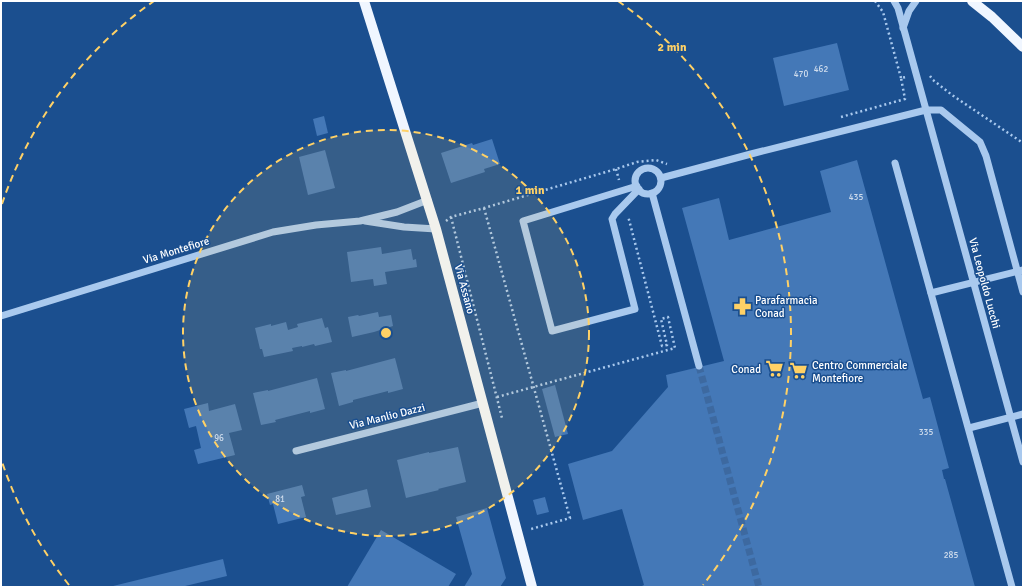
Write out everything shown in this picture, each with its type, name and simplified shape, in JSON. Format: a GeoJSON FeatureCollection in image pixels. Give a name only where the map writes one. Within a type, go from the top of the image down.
{"type":"FeatureCollection","features":[{"type":"Feature","properties":{"kind":"main road","name":"Via Assano"},"geometry":{"type":"LineString","coordinates":[[364,1],[428,200],[532,587]]}},
{"type":"Feature","properties":{"kind":"main road"},"geometry":{"type":"LineString","coordinates":[[972,1],[992,17],[1023,47]]}},
{"type":"Feature","properties":{"kind":"main road"},"geometry":{"type":"LineString","coordinates":[[982,1],[992,17]]}},
{"type":"Feature","properties":{"kind":"street","name":"Via Leopoldo Lucchi"},"geometry":{"type":"LineString","coordinates":[[894,1],[898,8],[1023,462]]}},
{"type":"Feature","properties":{"kind":"street"},"geometry":{"type":"LineString","coordinates":[[903,28],[909,11],[916,1]]}},
{"type":"Feature","properties":{"kind":"street"},"geometry":{"type":"LineString","coordinates":[[661,178],[926,110],[941,110],[980,142],[986,156],[1020,271],[1023,292]]}},
{"type":"Feature","properties":{"kind":"street"},"geometry":{"type":"LineString","coordinates":[[895,163],[1012,587]]}},
{"type":"Feature","properties":{"kind":"street"},"geometry":{"type":"LineString","coordinates":[[644,168],[653,168],[661,178],[660,186],[652,193],[642,192],[638,188],[636,178],[640,170],[644,168]]}},
{"type":"Feature","properties":{"kind":"street"},"geometry":{"type":"LineString","coordinates":[[638,188],[612,219],[635,309],[552,331],[523,221],[638,188]]}},
{"type":"Feature","properties":{"kind":"street"},"geometry":{"type":"LineString","coordinates":[[652,193],[699,366]]}},
{"type":"Feature","properties":{"kind":"street","name":"Via Montefiore"},"geometry":{"type":"LineString","coordinates":[[1,316],[272,232],[316,225],[360,221],[397,212],[428,200]]}},
{"type":"Feature","properties":{"kind":"street","name":"Via Montefiore"},"geometry":{"type":"LineString","coordinates":[[360,221],[404,227],[436,229]]}},
{"type":"Feature","properties":{"kind":"street"},"geometry":{"type":"LineString","coordinates":[[931,293],[1020,271]]}},
{"type":"Feature","properties":{"kind":"street","name":"Via Manlio Dazzi"},"geometry":{"type":"LineString","coordinates":[[296,451],[483,403]]}},
{"type":"Feature","properties":{"kind":"street"},"geometry":{"type":"LineString","coordinates":[[968,428],[1023,414]]}},
{"type":"Feature","properties":{"kind":"path"},"geometry":{"type":"LineString","coordinates":[[838,118],[905,99],[901,78],[883,12],[875,1]]}},
{"type":"Feature","properties":{"kind":"path"},"geometry":{"type":"LineString","coordinates":[[901,78],[926,72],[933,80],[952,95],[1023,143]]}},
{"type":"Feature","properties":{"kind":"path"},"geometry":{"type":"LineString","coordinates":[[436,229],[451,217],[616,170],[637,162],[656,160],[667,164],[674,162]]}},
{"type":"Feature","properties":{"kind":"path"},"geometry":{"type":"LineString","coordinates":[[484,208],[570,518],[531,529],[532,536]]}},
{"type":"Feature","properties":{"kind":"path"},"geometry":{"type":"LineString","coordinates":[[451,217],[503,421]]}},
{"type":"Feature","properties":{"kind":"building"},"geometry":{"type":"Polygon","coordinates":[[[837,43],[849,90],[784,106],[773,58],[837,43]]]}},
{"type":"Feature","properties":{"kind":"building"},"geometry":{"type":"Polygon","coordinates":[[[324,116],[328,133],[317,136],[313,119],[324,116]]]}},
{"type":"Feature","properties":{"kind":"building"},"geometry":{"type":"Polygon","coordinates":[[[492,139],[500,164],[484,169],[485,172],[451,183],[441,153],[472,143],[473,145],[492,139]]]}},
{"type":"Feature","properties":{"kind":"building"},"geometry":{"type":"Polygon","coordinates":[[[325,150],[335,188],[308,195],[299,157],[325,150]]]}},
{"type":"Feature","properties":{"kind":"building","name":"Centro Commerciale Montefiore"},"geometry":{"type":"Polygon","coordinates":[[[857,160],[923,399],[930,397],[949,468],[942,470],[944,479],[975,587],[640,587],[644,585],[622,509],[583,520],[568,464],[612,451],[668,387],[666,375],[724,361],[682,208],[719,198],[729,240],[831,212],[820,171],[857,160]]]}},
{"type":"Feature","properties":{"kind":"building"},"geometry":{"type":"Polygon","coordinates":[[[381,247],[382,254],[411,249],[413,260],[416,259],[417,267],[385,272],[387,284],[374,286],[373,279],[351,282],[347,252],[381,247]]]}},
{"type":"Feature","properties":{"kind":"building"},"geometry":{"type":"Polygon","coordinates":[[[378,312],[379,317],[391,315],[393,326],[352,337],[348,317],[378,312]]]}},
{"type":"Feature","properties":{"kind":"building"},"geometry":{"type":"Polygon","coordinates":[[[322,318],[325,328],[328,327],[332,342],[315,346],[314,344],[292,348],[293,351],[264,357],[262,349],[260,349],[255,328],[286,322],[288,330],[298,327],[297,324],[322,318]]]}},
{"type":"Feature","properties":{"kind":"building"},"geometry":{"type":"Polygon","coordinates":[[[395,358],[403,389],[388,393],[388,391],[353,400],[353,402],[339,406],[331,373],[346,371],[395,358]]]}},
{"type":"Feature","properties":{"kind":"building"},"geometry":{"type":"Polygon","coordinates":[[[317,378],[325,409],[310,413],[310,411],[275,420],[276,422],[261,425],[253,393],[268,391],[317,378]]]}},
{"type":"Feature","properties":{"kind":"building"},"geometry":{"type":"Polygon","coordinates":[[[555,385],[568,434],[555,437],[542,389],[555,385]]]}},
{"type":"Feature","properties":{"kind":"building"},"geometry":{"type":"Polygon","coordinates":[[[208,403],[209,411],[235,404],[242,430],[229,433],[235,455],[198,464],[194,450],[201,448],[196,426],[189,428],[184,409],[208,403]]]}},
{"type":"Feature","properties":{"kind":"building"},"geometry":{"type":"Polygon","coordinates":[[[458,447],[466,482],[406,498],[397,460],[458,447]]]}},
{"type":"Feature","properties":{"kind":"building"},"geometry":{"type":"Polygon","coordinates":[[[302,485],[305,496],[301,497],[306,517],[278,524],[273,504],[270,505],[267,494],[302,485]]]}},
{"type":"Feature","properties":{"kind":"building"},"geometry":{"type":"Polygon","coordinates":[[[367,489],[371,507],[336,515],[332,498],[367,489]]]}},
{"type":"Feature","properties":{"kind":"building"},"geometry":{"type":"Polygon","coordinates":[[[545,497],[549,512],[537,515],[533,500],[545,497]]]}},
{"type":"Feature","properties":{"kind":"building"},"geometry":{"type":"Polygon","coordinates":[[[487,508],[506,578],[500,587],[464,587],[472,574],[456,517],[487,508]]]}},
{"type":"Feature","properties":{"kind":"building"},"geometry":{"type":"Polygon","coordinates":[[[381,530],[456,574],[448,587],[347,587],[381,530]]]}},
{"type":"Feature","properties":{"kind":"building"},"geometry":{"type":"Polygon","coordinates":[[[223,559],[227,576],[181,587],[109,587],[223,559]]]}},
{"type":"Feature","properties":{"kind":"tunnel"},"geometry":{"type":"LineString","coordinates":[[699,366],[759,587]]}},
{"type":"Feature","properties":{"kind":"place","name":"Parafarmacia Conad"},"geometry":{"type":"Point","coordinates":[742,306]}},
{"type":"Feature","properties":{"kind":"place","name":"Conad"},"geometry":{"type":"Point","coordinates":[774,369]}},
{"type":"Feature","properties":{"kind":"place","name":"Centro Commerciale Montefiore"},"geometry":{"type":"Point","coordinates":[799,371]}}]}
